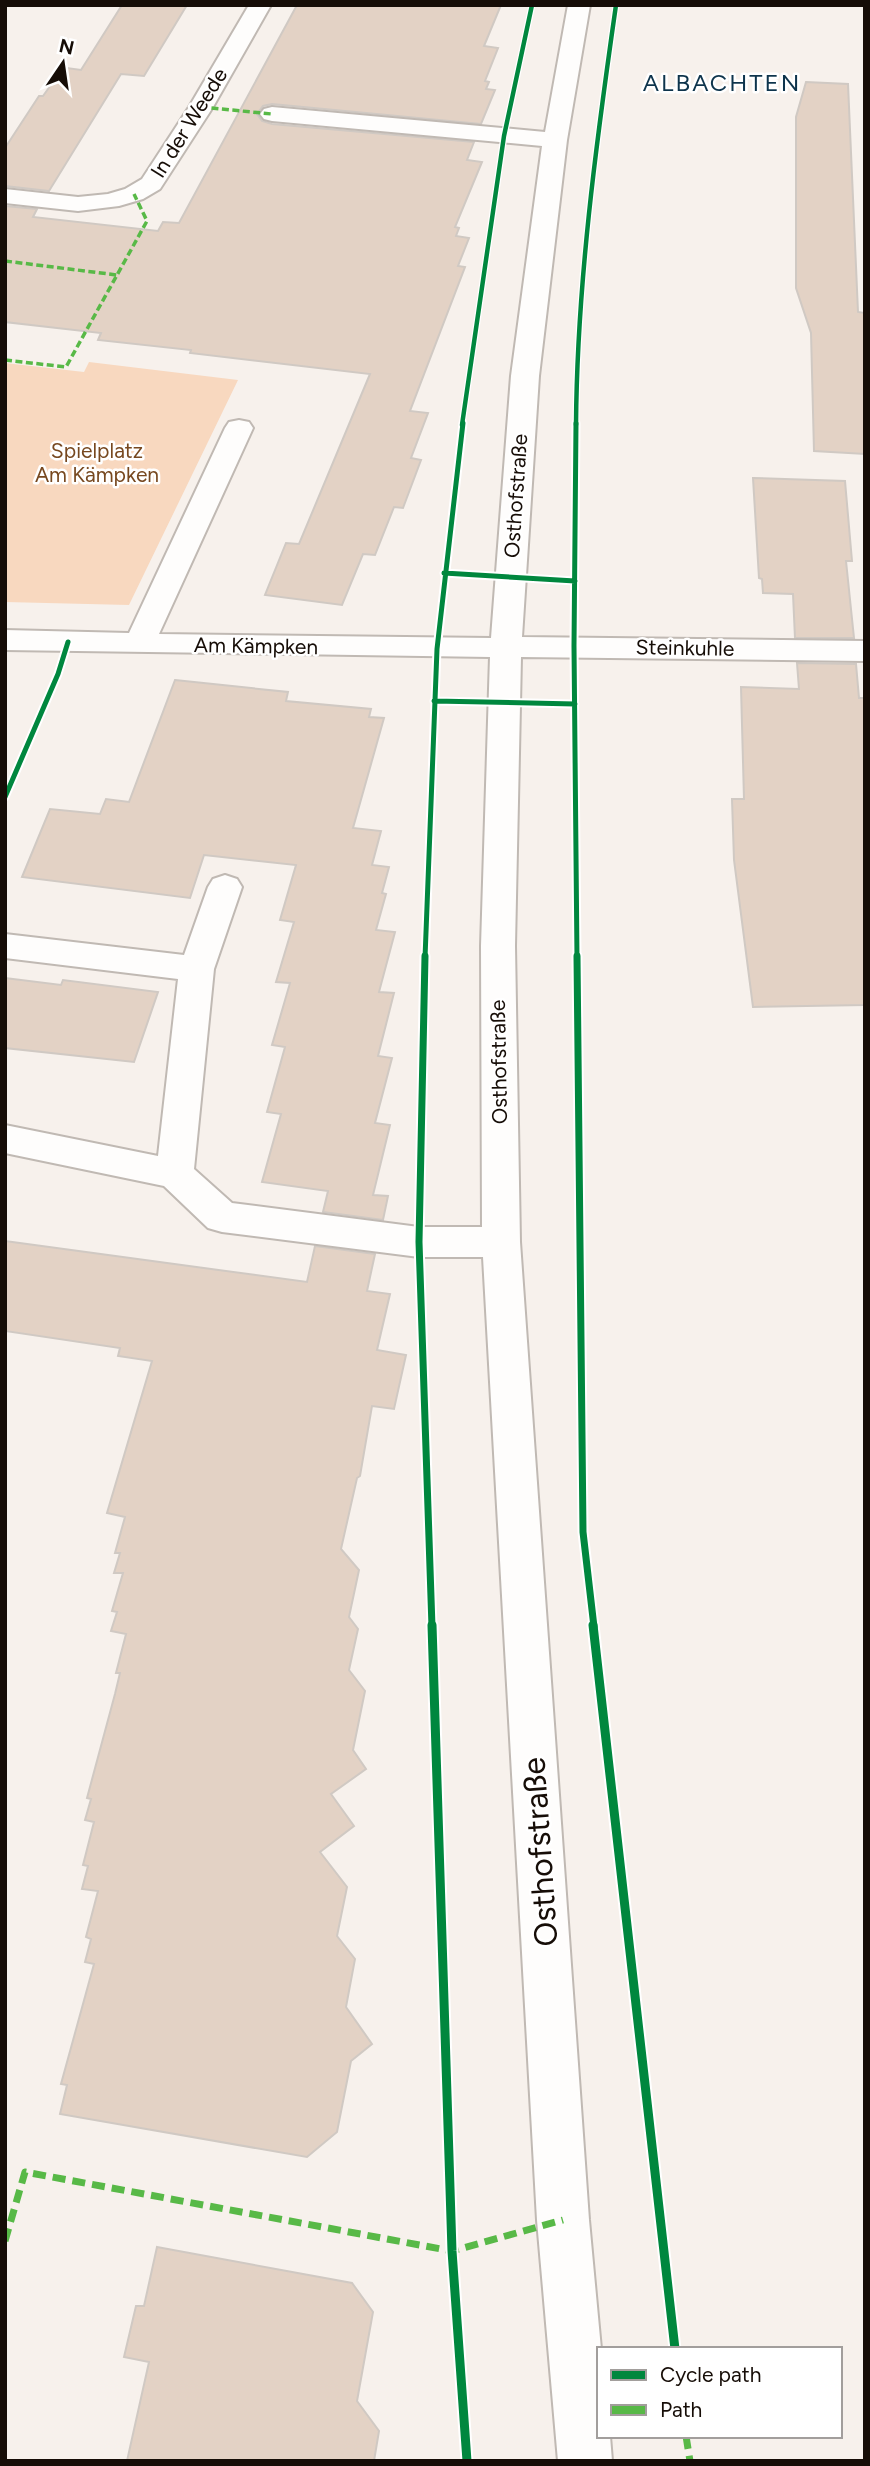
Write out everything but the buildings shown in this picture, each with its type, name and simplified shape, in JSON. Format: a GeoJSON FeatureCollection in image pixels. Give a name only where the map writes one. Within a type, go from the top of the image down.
{"type":"FeatureCollection","features":[{"type":"Feature","properties":{"kind":"street","name":"In der Weede"},"geometry":{"type":"LineString","coordinates":[[5,196],[78,204],[110,201],[134,194],[151,184],[201,107],[260,5]]}},
{"type":"Feature","properties":{"kind":"street","name":"Osthofstraße"},"geometry":{"type":"LineString","coordinates":[[579,5],[555,140],[524,376],[506,647],[498,946],[501,1242],[563,2220],[584,2461]]}},
{"type":"Feature","properties":{"kind":"street"},"geometry":{"type":"LineString","coordinates":[[272,114],[555,140]]}},
{"type":"Feature","properties":{"kind":"street"},"geometry":{"type":"LineString","coordinates":[[139,644],[239,428]]}},
{"type":"Feature","properties":{"kind":"street","name":"Am Kämpken"},"geometry":{"type":"LineString","coordinates":[[5,640],[437,649],[506,647]]}},
{"type":"Feature","properties":{"kind":"street","name":"Steinkuhle"},"geometry":{"type":"LineString","coordinates":[[506,647],[865,651]]}},
{"type":"Feature","properties":{"kind":"street"},"geometry":{"type":"LineString","coordinates":[[175,1174],[197,969],[225,887]]}},
{"type":"Feature","properties":{"kind":"street"},"geometry":{"type":"LineString","coordinates":[[5,946],[197,969]]}},
{"type":"Feature","properties":{"kind":"street"},"geometry":{"type":"LineString","coordinates":[[5,1139],[175,1174],[222,1217],[419,1242],[501,1242]]}},
{"type":"Feature","properties":{"kind":"green space","name":"Spielplatz Am Kämpken"},"geometry":{"type":"Polygon","coordinates":[[[89,362],[238,380],[129,605],[5,602],[5,363],[84,372],[89,362]]]}},
{"type":"Feature","properties":{"kind":"marked path"},"geometry":{"type":"LineString","coordinates":[[201,107],[272,114]]}},
{"type":"Feature","properties":{"kind":"marked path"},"geometry":{"type":"LineString","coordinates":[[5,360],[66,367],[147,221],[134,194]]}},
{"type":"Feature","properties":{"kind":"marked path"},"geometry":{"type":"LineString","coordinates":[[5,261],[117,275]]}},
{"type":"Feature","properties":{"kind":"marked path"},"geometry":{"type":"LineString","coordinates":[[5,2241],[25,2172],[452,2251],[563,2220]]}},
{"type":"Feature","properties":{"kind":"marked path"},"geometry":{"type":"LineString","coordinates":[[686,2438],[690,2461]]}},
{"type":"Feature","properties":{"kind":"cycle path"},"geometry":{"type":"LineString","coordinates":[[467,2461],[452,2251],[419,1242],[426,885],[437,649],[444,573],[476,317],[504,136],[532,5]]}},
{"type":"Feature","properties":{"kind":"cycle path"},"geometry":{"type":"LineString","coordinates":[[616,5],[596,144],[576,377],[574,646],[583,1532],[675,2347]]}},
{"type":"Feature","properties":{"kind":"cycle path"},"geometry":{"type":"LineString","coordinates":[[444,573],[575,581]]}},
{"type":"Feature","properties":{"kind":"cycle path"},"geometry":{"type":"LineString","coordinates":[[5,797],[58,674],[68,642]]}},
{"type":"Feature","properties":{"kind":"cycle path"},"geometry":{"type":"LineString","coordinates":[[434,701],[575,704]]}},
{"type":"Feature","properties":{"kind":"district","name":"ALBACHTEN"},"geometry":{"type":"Point","coordinates":[722,83]}}]}
